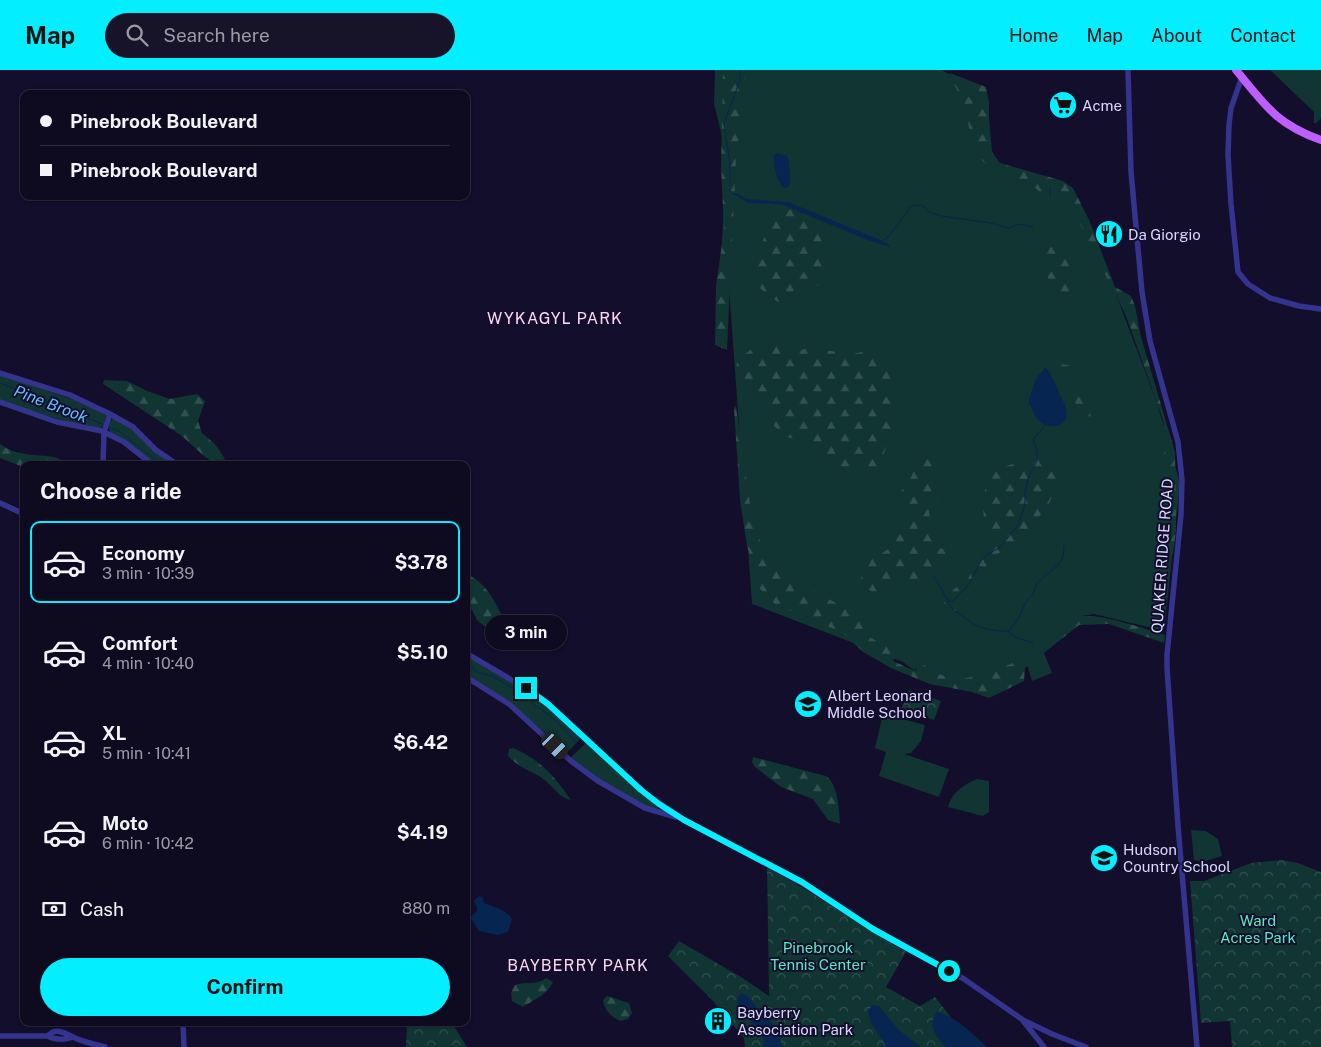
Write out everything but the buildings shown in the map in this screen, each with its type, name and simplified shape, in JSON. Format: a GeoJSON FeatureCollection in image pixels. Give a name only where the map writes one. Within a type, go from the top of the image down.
{"type":"FeatureCollection","features":[{"type":"Feature","properties":{"kind":"main road"},"geometry":{"type":"LineString","coordinates":[[1236,70],[1278,118],[1296,130],[1321,140]]}},
{"type":"Feature","properties":{"kind":"street","name":"QUAKER RIDGE ROAD"},"geometry":{"type":"LineString","coordinates":[[1128,70],[1131,172],[1142,292],[1150,341],[1178,442],[1182,480],[1181,515],[1167,668],[1178,826],[1197,1046]]}},
{"type":"Feature","properties":{"kind":"street"},"geometry":{"type":"LineString","coordinates":[[1242,77],[1229,115],[1228,155],[1238,272],[1248,284],[1268,297],[1285,303],[1321,309]]}},
{"type":"Feature","properties":{"kind":"street"},"geometry":{"type":"LineString","coordinates":[[0,373],[70,395],[110,414],[132,427],[156,450],[172,461]]}},
{"type":"Feature","properties":{"kind":"street"},"geometry":{"type":"LineString","coordinates":[[0,402],[57,422],[104,432],[124,442],[148,461]]}},
{"type":"Feature","properties":{"kind":"street"},"geometry":{"type":"LineString","coordinates":[[103,461],[104,432],[110,414]]}},
{"type":"Feature","properties":{"kind":"street"},"geometry":{"type":"LineString","coordinates":[[0,503],[20,512]]}},
{"type":"Feature","properties":{"kind":"street"},"geometry":{"type":"LineString","coordinates":[[470,655],[537,695],[646,794],[684,820],[802,882],[881,934],[964,979],[1023,1020],[1086,1047]]}},
{"type":"Feature","properties":{"kind":"street"},"geometry":{"type":"LineString","coordinates":[[470,680],[514,708],[571,762],[586,773],[625,798],[656,812],[684,820]]}},
{"type":"Feature","properties":{"kind":"street"},"geometry":{"type":"LineString","coordinates":[[656,812],[659,809],[659,804]]}},
{"type":"Feature","properties":{"kind":"street"},"geometry":{"type":"LineString","coordinates":[[1023,1020],[1044,1047]]}},
{"type":"Feature","properties":{"kind":"street"},"geometry":{"type":"LineString","coordinates":[[183,1026],[184,1047]]}},
{"type":"Feature","properties":{"kind":"street"},"geometry":{"type":"LineString","coordinates":[[0,1036],[48,1036],[52,1039],[68,1039],[73,1037],[105,1047]]}},
{"type":"Feature","properties":{"kind":"green space"},"geometry":{"type":"Polygon","coordinates":[[[715,70],[941,70],[958,78],[997,165],[1068,186],[1120,305],[1157,403],[1180,483],[1164,631],[1094,614],[1082,616],[983,692],[915,669],[915,671],[903,662],[752,604],[729,288],[720,278],[724,202],[722,136],[714,104],[715,70]]]}},
{"type":"Feature","properties":{"kind":"green space"},"geometry":{"type":"Polygon","coordinates":[[[723,70],[746,70],[736,159],[727,350],[715,345],[716,286],[724,230],[721,166],[723,70]]]}},
{"type":"Feature","properties":{"kind":"green space"},"geometry":{"type":"Polygon","coordinates":[[[1272,70],[1321,70],[1321,118],[1316,123],[1314,123],[1314,112],[1272,70]]]}},
{"type":"Feature","properties":{"kind":"green space"},"geometry":{"type":"Polygon","coordinates":[[[950,73],[986,87],[989,102],[992,152],[1000,163],[1063,181],[1073,188],[1090,222],[1115,287],[1131,296],[1135,306],[1141,337],[1175,452],[1176,530],[1173,554],[1168,554],[1170,519],[1168,476],[1164,454],[1166,435],[1162,417],[1126,316],[1080,224],[1077,209],[1066,197],[1045,197],[1029,183],[1008,177],[987,165],[975,149],[963,101],[952,81],[950,73]]]}},
{"type":"Feature","properties":{"kind":"green space"},"geometry":{"type":"Polygon","coordinates":[[[781,207],[792,210],[809,219],[825,235],[828,243],[826,261],[818,270],[825,281],[822,286],[799,284],[789,296],[778,302],[766,294],[753,281],[753,264],[769,224],[766,221],[766,216],[781,207]]]}},
{"type":"Feature","properties":{"kind":"green space"},"geometry":{"type":"Polygon","coordinates":[[[1049,247],[1059,248],[1070,256],[1073,269],[1069,293],[1057,291],[1050,285],[1047,275],[1048,262],[1045,258],[1045,251],[1049,247]]]}},
{"type":"Feature","properties":{"kind":"green space"},"geometry":{"type":"Polygon","coordinates":[[[758,343],[787,345],[802,350],[812,347],[851,354],[868,351],[886,363],[895,375],[897,386],[894,397],[895,421],[876,476],[865,471],[832,464],[801,440],[786,437],[772,424],[770,415],[764,409],[761,402],[761,393],[741,392],[736,381],[737,358],[748,352],[758,343]]]}},
{"type":"Feature","properties":{"kind":"green space"},"geometry":{"type":"Polygon","coordinates":[[[1060,364],[1068,365],[1071,368],[1082,401],[1093,419],[1094,425],[1088,430],[1085,428],[1069,387],[1058,367],[1060,364]]]}},
{"type":"Feature","properties":{"kind":"green space"},"geometry":{"type":"Polygon","coordinates":[[[0,375],[75,400],[106,415],[104,425],[100,429],[71,423],[0,401],[0,375]]]}},
{"type":"Feature","properties":{"kind":"green space"},"geometry":{"type":"Polygon","coordinates":[[[104,380],[127,381],[147,391],[170,399],[197,394],[205,401],[198,421],[202,433],[215,444],[225,459],[222,461],[211,461],[182,436],[103,384],[104,380]]]}},
{"type":"Feature","properties":{"kind":"green space"},"geometry":{"type":"Polygon","coordinates":[[[736,406],[751,511],[763,551],[773,569],[840,605],[859,619],[867,635],[871,638],[885,646],[894,646],[904,651],[897,655],[893,661],[915,671],[922,664],[936,673],[953,678],[979,676],[1023,658],[1048,642],[1069,620],[1079,616],[1100,617],[1134,625],[1165,635],[1164,643],[1109,624],[1079,625],[1025,668],[1024,681],[989,698],[972,692],[930,684],[891,668],[863,652],[844,634],[775,604],[760,589],[747,546],[740,500],[734,408],[736,406]]]}},
{"type":"Feature","properties":{"kind":"green space"},"geometry":{"type":"Polygon","coordinates":[[[113,418],[133,429],[169,461],[150,461],[110,432],[108,426],[113,418]]]}},
{"type":"Feature","properties":{"kind":"green space"},"geometry":{"type":"Polygon","coordinates":[[[0,444],[9,450],[19,453],[54,457],[63,461],[20,461],[20,466],[0,458],[0,444]]]}},
{"type":"Feature","properties":{"kind":"green space"},"geometry":{"type":"Polygon","coordinates":[[[929,446],[936,448],[937,455],[933,488],[939,501],[929,511],[931,531],[936,545],[951,552],[915,581],[905,580],[897,582],[889,589],[871,591],[860,580],[870,551],[882,553],[890,548],[896,537],[911,523],[912,511],[902,506],[896,494],[902,491],[910,480],[920,447],[929,446]]]}},
{"type":"Feature","properties":{"kind":"green space"},"geometry":{"type":"Polygon","coordinates":[[[1037,456],[1048,460],[1058,482],[1046,511],[1038,517],[1038,528],[1029,537],[1029,542],[1025,547],[1013,547],[1011,551],[999,553],[989,563],[985,575],[960,608],[932,623],[931,621],[954,589],[967,581],[976,563],[997,544],[996,539],[985,529],[983,510],[984,496],[991,471],[1037,456]]]}},
{"type":"Feature","properties":{"kind":"green space"},"geometry":{"type":"Polygon","coordinates":[[[470,576],[482,585],[494,600],[511,635],[510,641],[503,642],[477,620],[470,606],[470,576]]]}},
{"type":"Feature","properties":{"kind":"green space"},"geometry":{"type":"Polygon","coordinates":[[[1044,653],[1052,673],[1032,681],[1026,661],[1044,653]]]}},
{"type":"Feature","properties":{"kind":"green space"},"geometry":{"type":"Polygon","coordinates":[[[470,658],[520,686],[541,701],[580,738],[579,740],[569,751],[564,750],[512,704],[470,678],[470,658]]]}},
{"type":"Feature","properties":{"kind":"green space"},"geometry":{"type":"Polygon","coordinates":[[[909,690],[941,701],[934,720],[902,708],[909,690]]]}},
{"type":"Feature","properties":{"kind":"green space"},"geometry":{"type":"Polygon","coordinates":[[[888,715],[925,725],[921,741],[911,753],[904,754],[949,769],[939,797],[879,776],[886,752],[875,748],[882,718],[888,715]]]}},
{"type":"Feature","properties":{"kind":"green space"},"geometry":{"type":"Polygon","coordinates":[[[586,743],[657,808],[652,809],[602,783],[571,758],[586,743]]]}},
{"type":"Feature","properties":{"kind":"green space"},"geometry":{"type":"Polygon","coordinates":[[[513,748],[532,758],[546,770],[571,800],[561,795],[542,778],[513,761],[508,756],[509,749],[513,748]]]}},
{"type":"Feature","properties":{"kind":"green space"},"geometry":{"type":"Polygon","coordinates":[[[753,757],[826,776],[835,791],[840,824],[828,820],[813,799],[781,787],[755,767],[752,762],[753,757]]]}},
{"type":"Feature","properties":{"kind":"green space"},"geometry":{"type":"Polygon","coordinates":[[[977,779],[989,781],[989,812],[983,816],[948,807],[959,790],[977,779]]]}},
{"type":"Feature","properties":{"kind":"green space"},"geometry":{"type":"Polygon","coordinates":[[[1191,830],[1206,831],[1218,839],[1222,856],[1202,862],[1194,860],[1191,830]]]}},
{"type":"Feature","properties":{"kind":"green space","name":"Ward Acres Park"},"geometry":{"type":"Polygon","coordinates":[[[1282,860],[1298,863],[1321,872],[1321,1047],[1232,1047],[1230,1021],[1201,1023],[1190,881],[1204,881],[1251,863],[1282,860]]]}},
{"type":"Feature","properties":{"kind":"green space","name":"Pinebrook Tennis Center"},"geometry":{"type":"Polygon","coordinates":[[[767,867],[906,952],[886,987],[920,1006],[935,997],[953,1020],[984,1047],[745,1047],[744,1038],[712,1000],[668,956],[679,941],[741,977],[769,996],[767,867]]]}},
{"type":"Feature","properties":{"kind":"green space"},"geometry":{"type":"Polygon","coordinates":[[[546,978],[553,982],[540,996],[523,1007],[512,1001],[511,993],[515,985],[535,983],[546,978]]]}},
{"type":"Feature","properties":{"kind":"green space"},"geometry":{"type":"Polygon","coordinates":[[[607,996],[629,1003],[632,1013],[628,1019],[621,1021],[609,1013],[603,1000],[607,996]]]}},
{"type":"Feature","properties":{"kind":"green space"},"geometry":{"type":"Polygon","coordinates":[[[407,1026],[454,1026],[467,1047],[406,1047],[407,1026]]]}},
{"type":"Feature","properties":{"kind":"water"},"geometry":{"type":"Polygon","coordinates":[[[777,153],[787,156],[788,159],[790,184],[788,187],[784,188],[777,177],[774,156],[777,153]]]}},
{"type":"Feature","properties":{"kind":"water"},"geometry":{"type":"Polygon","coordinates":[[[734,194],[738,194],[746,199],[788,202],[880,240],[890,247],[870,241],[781,204],[748,203],[734,194]]]}},
{"type":"Feature","properties":{"kind":"water"},"geometry":{"type":"Polygon","coordinates":[[[1045,367],[1054,380],[1066,409],[1064,422],[1054,426],[1041,422],[1029,404],[1035,380],[1045,367]]]}},
{"type":"Feature","properties":{"kind":"water"},"geometry":{"type":"Polygon","coordinates":[[[479,896],[483,897],[484,903],[500,909],[510,916],[512,919],[508,932],[498,935],[479,931],[470,917],[477,911],[474,901],[479,896]]]}},
{"type":"Feature","properties":{"kind":"water"},"geometry":{"type":"Polygon","coordinates":[[[742,994],[748,996],[759,1011],[773,1024],[779,1033],[782,1047],[763,1047],[764,1040],[737,1003],[738,996],[742,994]]]}},
{"type":"Feature","properties":{"kind":"water"},"geometry":{"type":"Polygon","coordinates":[[[872,1005],[879,1006],[899,1030],[921,1047],[885,1047],[885,1044],[871,1023],[868,1012],[872,1005]]]}},
{"type":"Feature","properties":{"kind":"water"},"geometry":{"type":"Polygon","coordinates":[[[937,1012],[957,1021],[987,1047],[946,1047],[934,1031],[933,1023],[937,1012]]]}},
{"type":"Feature","properties":{"kind":"waterway"},"geometry":{"type":"LineString","coordinates":[[735,194],[730,190],[730,163],[724,124],[740,80],[740,70]]}},
{"type":"Feature","properties":{"kind":"waterway"},"geometry":{"type":"LineString","coordinates":[[1050,187],[1050,197]]}},
{"type":"Feature","properties":{"kind":"waterway"},"geometry":{"type":"LineString","coordinates":[[882,241],[888,237],[909,207],[915,205],[923,206],[929,212],[942,216],[990,223],[1009,228],[1018,224],[1033,227]]}},
{"type":"Feature","properties":{"kind":"waterway","name":"Pine Brook"},"geometry":{"type":"LineString","coordinates":[[0,383],[102,424]]}},
{"type":"Feature","properties":{"kind":"waterway"},"geometry":{"type":"LineString","coordinates":[[934,577],[948,600],[952,602],[969,584],[986,555],[999,548],[1017,527],[1025,505],[1028,478],[1037,461],[1037,451],[1033,440],[1045,425]]}},
{"type":"Feature","properties":{"kind":"waterway","name":"Pine Brook"},"geometry":{"type":"LineString","coordinates":[[109,427],[119,431],[157,461]]}},
{"type":"Feature","properties":{"kind":"waterway"},"geometry":{"type":"LineString","coordinates":[[948,600],[954,610],[979,627],[990,630],[1009,631],[1017,621],[1038,582],[1059,564],[1063,557],[1064,545]]}},
{"type":"Feature","properties":{"kind":"waterway"},"geometry":{"type":"LineString","coordinates":[[1009,632],[1015,637],[1033,643]]}},
{"type":"Feature","properties":{"kind":"waterway","name":"Pine Brook"},"geometry":{"type":"LineString","coordinates":[[470,665],[479,673],[492,676],[515,689],[554,719],[576,742]]}},
{"type":"Feature","properties":{"kind":"place","name":"Acme"},"geometry":{"type":"Point","coordinates":[1063,105]}},
{"type":"Feature","properties":{"kind":"place","name":"Da Giorgio"},"geometry":{"type":"Point","coordinates":[1109,234]}},
{"type":"Feature","properties":{"kind":"place","name":"Albert Leonard Middle School"},"geometry":{"type":"Point","coordinates":[808,704]}},
{"type":"Feature","properties":{"kind":"place","name":"Hudson Country School"},"geometry":{"type":"Point","coordinates":[1104,858]}},
{"type":"Feature","properties":{"kind":"place","name":"Bayberry Association Park"},"geometry":{"type":"Point","coordinates":[718,1021]}},
{"type":"Feature","properties":{"kind":"district","name":"WYKAGYL PARK"},"geometry":{"type":"Point","coordinates":[555,318]}},
{"type":"Feature","properties":{"kind":"district","name":"BAYBERRY PARK"},"geometry":{"type":"Point","coordinates":[578,965]}},
{"type":"Feature","properties":{"kind":"route"},"geometry":{"type":"LineString","coordinates":[[526,688],[548,704],[651,799],[684,820],[802,882],[873,929],[949,971]]}}]}
